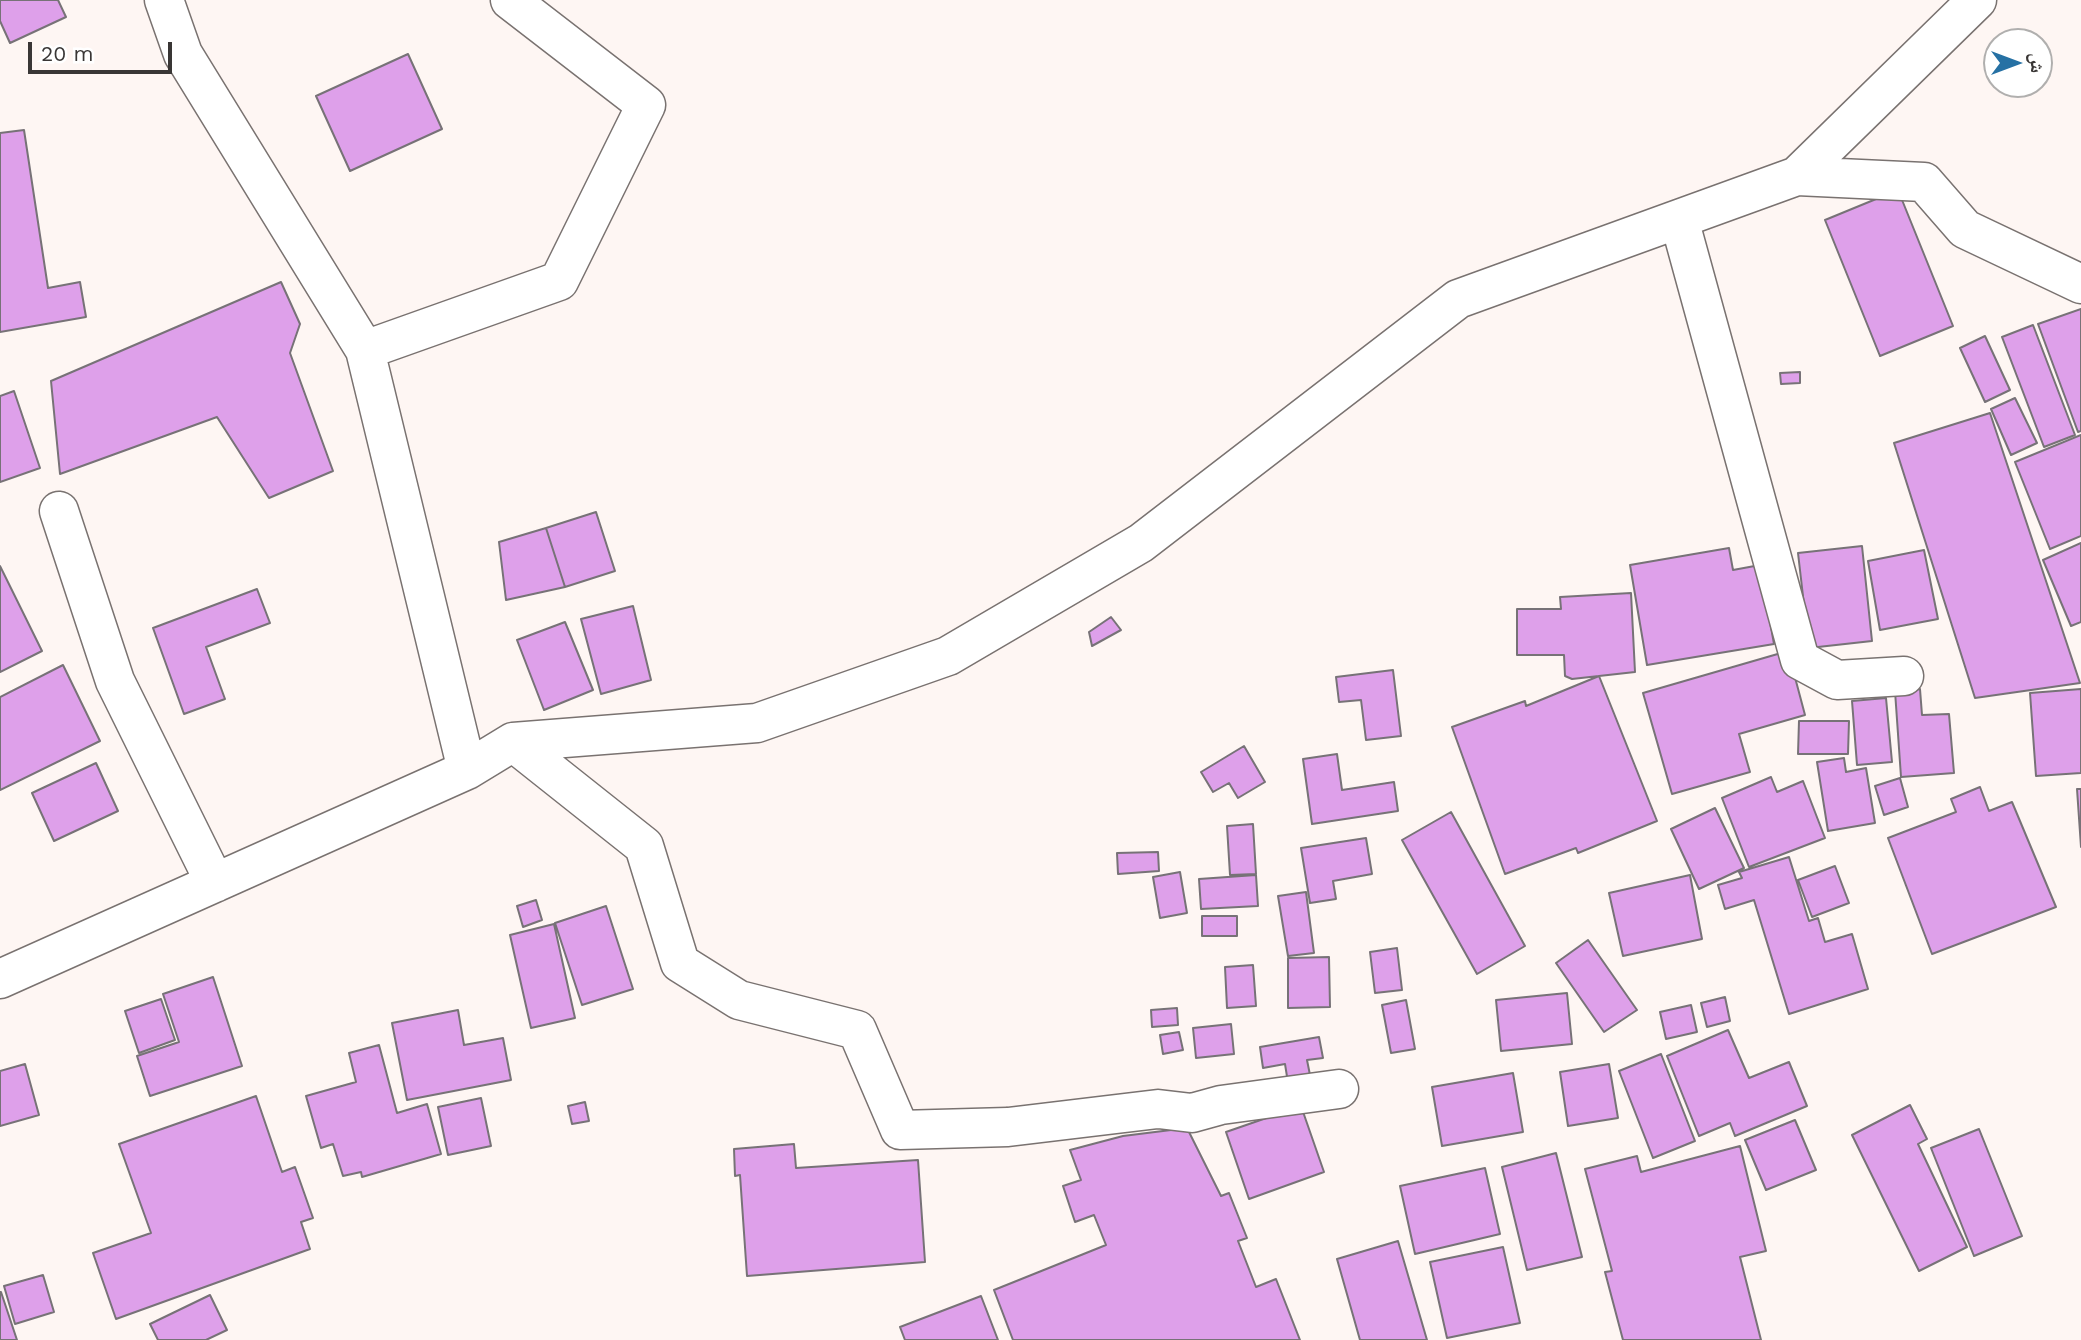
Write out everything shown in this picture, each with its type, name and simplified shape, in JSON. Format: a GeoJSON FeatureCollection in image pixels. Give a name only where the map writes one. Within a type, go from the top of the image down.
{"type":"FeatureCollection","features":[{"type":"Feature","properties":{"kind":"street"},"geometry":{"type":"LineString","coordinates":[[164,0],[183,54],[365,350],[467,770]]}},
{"type":"Feature","properties":{"kind":"street"},"geometry":{"type":"LineString","coordinates":[[365,350],[559,281],[646,104],[510,0]]}},
{"type":"Feature","properties":{"kind":"street"},"geometry":{"type":"LineString","coordinates":[[1797,176],[1977,0]]}},
{"type":"Feature","properties":{"kind":"street"},"geometry":{"type":"LineString","coordinates":[[0,979],[467,770],[513,742],[757,723],[948,656],[1141,543],[1458,299],[1797,176],[1924,182],[1965,229],[2081,284]]}},
{"type":"Feature","properties":{"kind":"street"},"geometry":{"type":"LineString","coordinates":[[1679,219],[1800,660],[1837,680],[1904,676]]}},
{"type":"Feature","properties":{"kind":"street"},"geometry":{"type":"LineString","coordinates":[[59,511],[115,681],[215,883]]}},
{"type":"Feature","properties":{"kind":"street"},"geometry":{"type":"LineString","coordinates":[[513,742],[645,846],[680,964],[739,1000],[857,1030],[900,1130],[1008,1127],[1106,1113],[1158,1109],[1192,1113],[1221,1105],[1339,1089]]}},
{"type":"Feature","properties":{"kind":"building"},"geometry":{"type":"Polygon","coordinates":[[[0,0],[58,0],[66,17],[10,43],[0,21],[0,0]]]}},
{"type":"Feature","properties":{"kind":"building"},"geometry":{"type":"Polygon","coordinates":[[[408,54],[442,129],[350,171],[316,96],[408,54]]]}},
{"type":"Feature","properties":{"kind":"building"},"geometry":{"type":"Polygon","coordinates":[[[24,130],[48,288],[80,282],[86,317],[0,332],[0,133],[24,130]]]}},
{"type":"Feature","properties":{"kind":"building"},"geometry":{"type":"Polygon","coordinates":[[[1898,190],[1953,326],[1880,356],[1825,220],[1898,190]]]}},
{"type":"Feature","properties":{"kind":"building"},"geometry":{"type":"Polygon","coordinates":[[[281,282],[300,324],[290,353],[333,471],[269,498],[217,417],[60,474],[51,381],[281,282]]]}},
{"type":"Feature","properties":{"kind":"building"},"geometry":{"type":"Polygon","coordinates":[[[2081,309],[2081,431],[2078,432],[2038,324],[2081,309]]]}},
{"type":"Feature","properties":{"kind":"building"},"geometry":{"type":"Polygon","coordinates":[[[2033,325],[2075,435],[2044,447],[2002,337],[2033,325]]]}},
{"type":"Feature","properties":{"kind":"building"},"geometry":{"type":"Polygon","coordinates":[[[1985,336],[2010,390],[1985,402],[1960,348],[1985,336]]]}},
{"type":"Feature","properties":{"kind":"building"},"geometry":{"type":"Polygon","coordinates":[[[1800,372],[1800,383],[1781,384],[1780,373],[1800,372]]]}},
{"type":"Feature","properties":{"kind":"building"},"geometry":{"type":"Polygon","coordinates":[[[14,391],[40,468],[0,482],[0,396],[14,391]]]}},
{"type":"Feature","properties":{"kind":"building"},"geometry":{"type":"Polygon","coordinates":[[[2015,398],[2037,443],[2011,455],[1991,409],[2015,398]]]}},
{"type":"Feature","properties":{"kind":"building"},"geometry":{"type":"Polygon","coordinates":[[[1990,413],[2080,683],[1975,698],[1894,443],[1990,413]]]}},
{"type":"Feature","properties":{"kind":"building"},"geometry":{"type":"Polygon","coordinates":[[[2081,435],[2081,536],[2050,549],[2015,462],[2081,435]]]}},
{"type":"Feature","properties":{"kind":"building"},"geometry":{"type":"Polygon","coordinates":[[[596,512],[615,571],[565,587],[546,528],[596,512]]]}},
{"type":"Feature","properties":{"kind":"building"},"geometry":{"type":"Polygon","coordinates":[[[546,528],[565,587],[506,600],[499,542],[546,528]]]}},
{"type":"Feature","properties":{"kind":"building"},"geometry":{"type":"Polygon","coordinates":[[[2081,543],[2081,622],[2071,626],[2043,560],[2081,543]]]}},
{"type":"Feature","properties":{"kind":"building"},"geometry":{"type":"Polygon","coordinates":[[[1862,546],[1872,641],[1809,648],[1798,553],[1862,546]]]}},
{"type":"Feature","properties":{"kind":"building"},"geometry":{"type":"Polygon","coordinates":[[[1729,548],[1733,570],[1760,565],[1774,644],[1647,665],[1630,565],[1729,548]]]}},
{"type":"Feature","properties":{"kind":"building"},"geometry":{"type":"Polygon","coordinates":[[[1924,550],[1938,619],[1880,630],[1868,561],[1924,550]]]}},
{"type":"Feature","properties":{"kind":"building"},"geometry":{"type":"Polygon","coordinates":[[[0,566],[42,651],[0,672],[0,566]]]}},
{"type":"Feature","properties":{"kind":"building"},"geometry":{"type":"Polygon","coordinates":[[[257,589],[270,623],[206,647],[225,699],[184,714],[153,628],[257,589]]]}},
{"type":"Feature","properties":{"kind":"building"},"geometry":{"type":"Polygon","coordinates":[[[1631,593],[1635,672],[1572,679],[1565,676],[1564,655],[1517,655],[1517,609],[1561,609],[1560,597],[1631,593]]]}},
{"type":"Feature","properties":{"kind":"building"},"geometry":{"type":"Polygon","coordinates":[[[633,606],[651,680],[601,694],[581,619],[633,606]]]}},
{"type":"Feature","properties":{"kind":"building"},"geometry":{"type":"Polygon","coordinates":[[[1111,617],[1121,630],[1092,646],[1089,632],[1111,617]]]}},
{"type":"Feature","properties":{"kind":"building"},"geometry":{"type":"Polygon","coordinates":[[[565,622],[593,690],[544,710],[517,640],[565,622]]]}},
{"type":"Feature","properties":{"kind":"building"},"geometry":{"type":"Polygon","coordinates":[[[1788,651],[1805,715],[1739,734],[1750,772],[1672,794],[1643,693],[1788,651]]]}},
{"type":"Feature","properties":{"kind":"building"},"geometry":{"type":"Polygon","coordinates":[[[63,665],[100,741],[0,790],[0,697],[63,665]]]}},
{"type":"Feature","properties":{"kind":"building"},"geometry":{"type":"Polygon","coordinates":[[[1393,670],[1401,736],[1366,740],[1361,700],[1339,702],[1336,677],[1393,670]]]}},
{"type":"Feature","properties":{"kind":"building"},"geometry":{"type":"Polygon","coordinates":[[[1599,676],[1657,821],[1578,853],[1576,848],[1505,874],[1452,727],[1525,701],[1526,706],[1599,676]]]}},
{"type":"Feature","properties":{"kind":"building"},"geometry":{"type":"Polygon","coordinates":[[[1920,689],[1922,715],[1949,714],[1954,773],[1901,777],[1895,691],[1920,689]]]}},
{"type":"Feature","properties":{"kind":"building"},"geometry":{"type":"Polygon","coordinates":[[[2081,689],[2081,773],[2036,776],[2030,693],[2081,689]]]}},
{"type":"Feature","properties":{"kind":"building"},"geometry":{"type":"Polygon","coordinates":[[[1886,698],[1892,762],[1857,765],[1852,701],[1886,698]]]}},
{"type":"Feature","properties":{"kind":"building"},"geometry":{"type":"Polygon","coordinates":[[[1799,721],[1849,721],[1848,754],[1798,754],[1799,721]]]}},
{"type":"Feature","properties":{"kind":"building"},"geometry":{"type":"Polygon","coordinates":[[[1244,746],[1265,782],[1238,798],[1229,783],[1213,792],[1201,772],[1244,746]]]}},
{"type":"Feature","properties":{"kind":"building"},"geometry":{"type":"Polygon","coordinates":[[[1337,754],[1342,790],[1394,782],[1398,811],[1312,824],[1303,759],[1337,754]]]}},
{"type":"Feature","properties":{"kind":"building"},"geometry":{"type":"Polygon","coordinates":[[[1844,758],[1846,772],[1866,768],[1875,823],[1828,831],[1817,762],[1844,758]]]}},
{"type":"Feature","properties":{"kind":"building"},"geometry":{"type":"Polygon","coordinates":[[[96,763],[118,811],[54,841],[32,793],[96,763]]]}},
{"type":"Feature","properties":{"kind":"building"},"geometry":{"type":"Polygon","coordinates":[[[1771,777],[1777,792],[1803,781],[1825,838],[1749,867],[1722,798],[1771,777]]]}},
{"type":"Feature","properties":{"kind":"building"},"geometry":{"type":"Polygon","coordinates":[[[1900,778],[1908,807],[1884,815],[1875,786],[1900,778]]]}},
{"type":"Feature","properties":{"kind":"building"},"geometry":{"type":"Polygon","coordinates":[[[1980,787],[1989,811],[2012,802],[2056,907],[1932,954],[1888,838],[1956,812],[1951,799],[1980,787]]]}},
{"type":"Feature","properties":{"kind":"building"},"geometry":{"type":"Polygon","coordinates":[[[2077,789],[2081,789],[2081,847],[2077,789]]]}},
{"type":"Feature","properties":{"kind":"building"},"geometry":{"type":"Polygon","coordinates":[[[1715,808],[1744,868],[1699,889],[1671,829],[1715,808]]]}},
{"type":"Feature","properties":{"kind":"building"},"geometry":{"type":"Polygon","coordinates":[[[1451,812],[1525,946],[1477,974],[1402,840],[1451,812]]]}},
{"type":"Feature","properties":{"kind":"building"},"geometry":{"type":"Polygon","coordinates":[[[1253,824],[1256,874],[1230,875],[1227,826],[1253,824]]]}},
{"type":"Feature","properties":{"kind":"building"},"geometry":{"type":"Polygon","coordinates":[[[1366,838],[1372,874],[1333,881],[1336,899],[1310,903],[1301,848],[1366,838]]]}},
{"type":"Feature","properties":{"kind":"building"},"geometry":{"type":"Polygon","coordinates":[[[1158,852],[1159,871],[1118,874],[1117,853],[1158,852]]]}},
{"type":"Feature","properties":{"kind":"building"},"geometry":{"type":"Polygon","coordinates":[[[1789,857],[1809,921],[1818,918],[1825,942],[1852,934],[1868,989],[1789,1014],[1754,900],[1725,909],[1718,885],[1742,878],[1739,872],[1789,857]]]}},
{"type":"Feature","properties":{"kind":"building"},"geometry":{"type":"Polygon","coordinates":[[[1835,866],[1849,903],[1812,917],[1798,880],[1835,866]]]}},
{"type":"Feature","properties":{"kind":"building"},"geometry":{"type":"Polygon","coordinates":[[[1180,872],[1187,913],[1160,918],[1153,877],[1180,872]]]}},
{"type":"Feature","properties":{"kind":"building"},"geometry":{"type":"Polygon","coordinates":[[[1256,875],[1258,906],[1201,909],[1199,879],[1256,875]]]}},
{"type":"Feature","properties":{"kind":"building"},"geometry":{"type":"Polygon","coordinates":[[[1690,875],[1702,939],[1623,956],[1609,893],[1690,875]]]}},
{"type":"Feature","properties":{"kind":"building"},"geometry":{"type":"Polygon","coordinates":[[[1306,892],[1314,953],[1288,956],[1278,896],[1306,892]]]}},
{"type":"Feature","properties":{"kind":"building"},"geometry":{"type":"Polygon","coordinates":[[[536,900],[542,920],[523,927],[517,906],[536,900]]]}},
{"type":"Feature","properties":{"kind":"building"},"geometry":{"type":"Polygon","coordinates":[[[606,906],[633,989],[582,1005],[555,923],[606,906]]]}},
{"type":"Feature","properties":{"kind":"building"},"geometry":{"type":"Polygon","coordinates":[[[1202,916],[1237,916],[1237,936],[1202,936],[1202,916]]]}},
{"type":"Feature","properties":{"kind":"building"},"geometry":{"type":"Polygon","coordinates":[[[554,924],[575,1018],[531,1028],[510,935],[554,924]]]}},
{"type":"Feature","properties":{"kind":"building"},"geometry":{"type":"Polygon","coordinates":[[[1588,940],[1637,1010],[1604,1032],[1556,963],[1588,940]]]}},
{"type":"Feature","properties":{"kind":"building"},"geometry":{"type":"Polygon","coordinates":[[[1397,948],[1402,990],[1375,993],[1370,952],[1397,948]]]}},
{"type":"Feature","properties":{"kind":"building"},"geometry":{"type":"Polygon","coordinates":[[[1329,957],[1330,1007],[1288,1008],[1288,958],[1329,957]]]}},
{"type":"Feature","properties":{"kind":"building"},"geometry":{"type":"Polygon","coordinates":[[[1253,965],[1256,1006],[1227,1008],[1225,967],[1253,965]]]}},
{"type":"Feature","properties":{"kind":"building"},"geometry":{"type":"Polygon","coordinates":[[[213,977],[242,1066],[150,1096],[137,1056],[179,1042],[163,994],[213,977]]]}},
{"type":"Feature","properties":{"kind":"building"},"geometry":{"type":"Polygon","coordinates":[[[1567,993],[1572,1044],[1501,1051],[1496,1000],[1567,993]]]}},
{"type":"Feature","properties":{"kind":"building"},"geometry":{"type":"Polygon","coordinates":[[[1725,997],[1730,1021],[1707,1027],[1701,1003],[1725,997]]]}},
{"type":"Feature","properties":{"kind":"building"},"geometry":{"type":"Polygon","coordinates":[[[161,999],[175,1040],[139,1053],[125,1011],[161,999]]]}},
{"type":"Feature","properties":{"kind":"building"},"geometry":{"type":"Polygon","coordinates":[[[1406,1000],[1415,1049],[1391,1053],[1382,1005],[1406,1000]]]}},
{"type":"Feature","properties":{"kind":"building"},"geometry":{"type":"Polygon","coordinates":[[[1691,1005],[1697,1032],[1666,1039],[1660,1012],[1691,1005]]]}},
{"type":"Feature","properties":{"kind":"building"},"geometry":{"type":"Polygon","coordinates":[[[1177,1008],[1178,1025],[1152,1027],[1151,1010],[1177,1008]]]}},
{"type":"Feature","properties":{"kind":"building"},"geometry":{"type":"Polygon","coordinates":[[[458,1010],[464,1045],[503,1038],[511,1080],[407,1100],[392,1023],[458,1010]]]}},
{"type":"Feature","properties":{"kind":"building"},"geometry":{"type":"Polygon","coordinates":[[[1231,1024],[1234,1054],[1196,1058],[1193,1028],[1231,1024]]]}},
{"type":"Feature","properties":{"kind":"building"},"geometry":{"type":"Polygon","coordinates":[[[1728,1030],[1749,1078],[1789,1062],[1807,1106],[1735,1136],[1730,1123],[1699,1136],[1667,1056],[1728,1030]]]}},
{"type":"Feature","properties":{"kind":"building"},"geometry":{"type":"Polygon","coordinates":[[[1179,1032],[1183,1050],[1163,1054],[1160,1035],[1179,1032]]]}},
{"type":"Feature","properties":{"kind":"building"},"geometry":{"type":"Polygon","coordinates":[[[1319,1037],[1323,1058],[1307,1060],[1312,1085],[1289,1089],[1285,1064],[1263,1068],[1260,1047],[1319,1037]]]}},
{"type":"Feature","properties":{"kind":"building"},"geometry":{"type":"Polygon","coordinates":[[[379,1045],[397,1113],[427,1104],[441,1154],[362,1177],[361,1172],[343,1176],[333,1144],[321,1148],[306,1096],[356,1082],[349,1053],[379,1045]]]}},
{"type":"Feature","properties":{"kind":"building"},"geometry":{"type":"Polygon","coordinates":[[[1661,1054],[1695,1141],[1653,1158],[1619,1071],[1661,1054]]]}},
{"type":"Feature","properties":{"kind":"building"},"geometry":{"type":"Polygon","coordinates":[[[25,1064],[39,1115],[0,1126],[0,1071],[25,1064]]]}},
{"type":"Feature","properties":{"kind":"building"},"geometry":{"type":"Polygon","coordinates":[[[1609,1064],[1618,1118],[1568,1126],[1560,1072],[1609,1064]]]}},
{"type":"Feature","properties":{"kind":"building"},"geometry":{"type":"Polygon","coordinates":[[[1513,1073],[1523,1132],[1442,1146],[1432,1087],[1513,1073]]]}},
{"type":"Feature","properties":{"kind":"building"},"geometry":{"type":"Polygon","coordinates":[[[256,1096],[282,1172],[295,1167],[313,1218],[301,1222],[310,1249],[116,1319],[93,1253],[151,1233],[119,1144],[256,1096]]]}},
{"type":"Feature","properties":{"kind":"building"},"geometry":{"type":"Polygon","coordinates":[[[481,1098],[491,1146],[448,1155],[438,1107],[481,1098]]]}},
{"type":"Feature","properties":{"kind":"building"},"geometry":{"type":"Polygon","coordinates":[[[585,1102],[589,1121],[572,1124],[568,1106],[585,1102]]]}},
{"type":"Feature","properties":{"kind":"building"},"geometry":{"type":"Polygon","coordinates":[[[1910,1105],[1927,1139],[1918,1144],[1967,1247],[1919,1271],[1852,1135],[1910,1105]]]}},
{"type":"Feature","properties":{"kind":"building"},"geometry":{"type":"Polygon","coordinates":[[[1301,1106],[1324,1172],[1249,1199],[1226,1132],[1301,1106]]]}},
{"type":"Feature","properties":{"kind":"building"},"geometry":{"type":"Polygon","coordinates":[[[1795,1120],[1816,1170],[1766,1190],[1745,1140],[1795,1120]]]}},
{"type":"Feature","properties":{"kind":"building"},"geometry":{"type":"Polygon","coordinates":[[[1187,1128],[1221,1196],[1229,1193],[1247,1238],[1238,1241],[1256,1287],[1276,1279],[1300,1340],[1013,1340],[994,1290],[1106,1245],[1094,1215],[1075,1222],[1063,1186],[1081,1180],[1070,1150],[1123,1136],[1187,1128]]]}},
{"type":"Feature","properties":{"kind":"building"},"geometry":{"type":"Polygon","coordinates":[[[1979,1129],[2022,1236],[1974,1256],[1931,1148],[1979,1129]]]}},
{"type":"Feature","properties":{"kind":"building"},"geometry":{"type":"Polygon","coordinates":[[[794,1144],[796,1168],[918,1160],[925,1262],[747,1276],[740,1175],[735,1176],[734,1149],[794,1144]]]}},
{"type":"Feature","properties":{"kind":"building"},"geometry":{"type":"Polygon","coordinates":[[[1740,1146],[1766,1251],[1740,1257],[1761,1340],[1623,1340],[1605,1272],[1612,1271],[1585,1169],[1637,1156],[1641,1172],[1740,1146]]]}},
{"type":"Feature","properties":{"kind":"building"},"geometry":{"type":"Polygon","coordinates":[[[1556,1153],[1582,1257],[1527,1270],[1502,1167],[1556,1153]]]}},
{"type":"Feature","properties":{"kind":"building"},"geometry":{"type":"Polygon","coordinates":[[[1485,1168],[1500,1234],[1415,1254],[1400,1186],[1485,1168]]]}},
{"type":"Feature","properties":{"kind":"building"},"geometry":{"type":"Polygon","coordinates":[[[1398,1241],[1427,1340],[1360,1340],[1337,1259],[1398,1241]]]}},
{"type":"Feature","properties":{"kind":"building"},"geometry":{"type":"Polygon","coordinates":[[[1503,1247],[1520,1323],[1447,1338],[1430,1262],[1503,1247]]]}},
{"type":"Feature","properties":{"kind":"building"},"geometry":{"type":"Polygon","coordinates":[[[43,1275],[54,1312],[15,1324],[4,1286],[43,1275]]]}},
{"type":"Feature","properties":{"kind":"building"},"geometry":{"type":"Polygon","coordinates":[[[1,1292],[17,1340],[0,1340],[1,1292]]]}},
{"type":"Feature","properties":{"kind":"building"},"geometry":{"type":"Polygon","coordinates":[[[210,1295],[227,1330],[206,1340],[158,1340],[150,1324],[210,1295]]]}},
{"type":"Feature","properties":{"kind":"building"},"geometry":{"type":"Polygon","coordinates":[[[981,1296],[998,1340],[905,1340],[900,1327],[981,1296]]]}}]}
